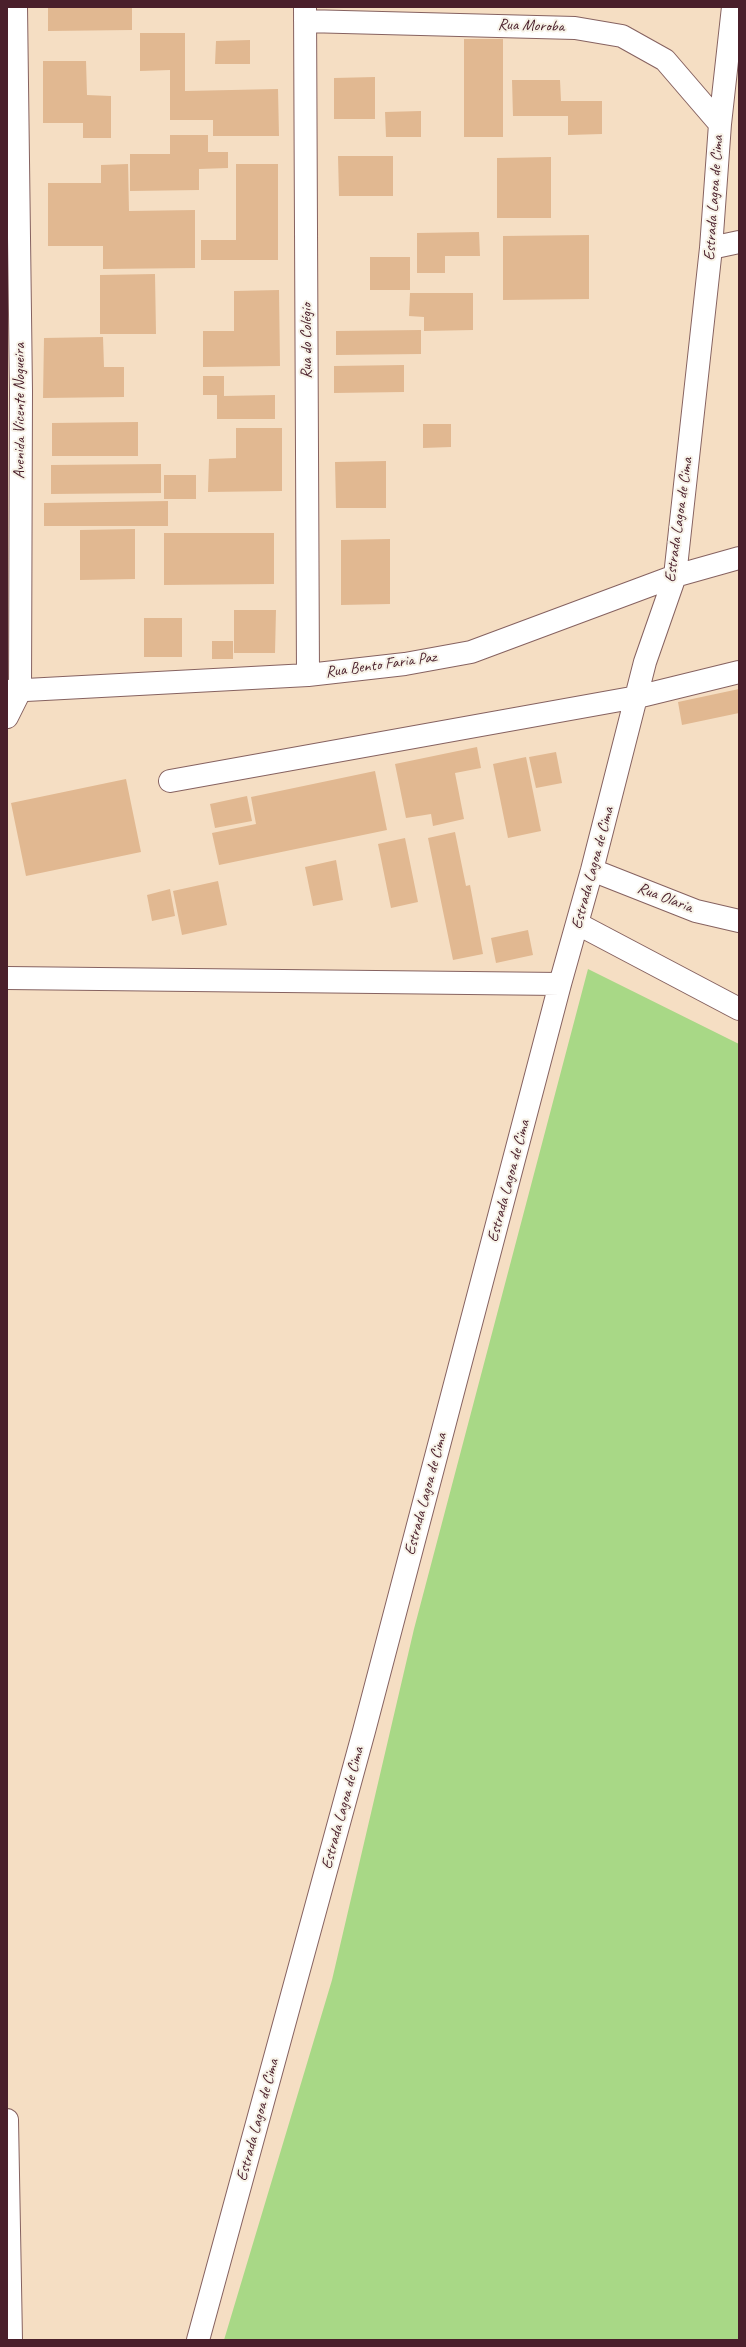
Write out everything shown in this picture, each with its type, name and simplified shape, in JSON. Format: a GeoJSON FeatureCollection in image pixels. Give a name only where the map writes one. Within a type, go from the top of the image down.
{"type":"FeatureCollection","features":[{"type":"Feature","properties":{"kind":"street","name":"Avenida Vicente Nogueira"},"geometry":{"type":"LineString","coordinates":[[7,717],[14,691],[21,391],[16,7]]}},
{"type":"Feature","properties":{"kind":"street","name":"Estrada Lagoa de Cima"},"geometry":{"type":"LineString","coordinates":[[198,2340],[364,1731],[560,984],[578,924],[645,662],[674,576],[711,248],[720,124],[733,7]]}},
{"type":"Feature","properties":{"kind":"street","name":"Rua Moroba"},"geometry":{"type":"LineString","coordinates":[[305,14],[575,28],[622,36],[665,60],[720,124]]}},
{"type":"Feature","properties":{"kind":"street","name":"Rua do Colégio"},"geometry":{"type":"LineString","coordinates":[[305,14],[308,675]]}},
{"type":"Feature","properties":{"kind":"street"},"geometry":{"type":"LineString","coordinates":[[711,248],[739,242]]}},
{"type":"Feature","properties":{"kind":"street","name":"Rua Bento Faria Paz"},"geometry":{"type":"LineString","coordinates":[[14,691],[308,675],[405,664],[471,652],[674,576],[739,558]]}},
{"type":"Feature","properties":{"kind":"street"},"geometry":{"type":"LineString","coordinates":[[170,781],[637,697],[739,672]]}},
{"type":"Feature","properties":{"kind":"street","name":"Rua Olaria"},"geometry":{"type":"LineString","coordinates":[[592,870],[696,911],[739,921]]}},
{"type":"Feature","properties":{"kind":"street"},"geometry":{"type":"LineString","coordinates":[[578,924],[739,1009]]}},
{"type":"Feature","properties":{"kind":"street"},"geometry":{"type":"LineString","coordinates":[[7,978],[560,984]]}},
{"type":"Feature","properties":{"kind":"street"},"geometry":{"type":"LineString","coordinates":[[7,2120],[11,2340]]}},
{"type":"Feature","properties":{"kind":"green space"},"geometry":{"type":"Polygon","coordinates":[[[588,969],[739,1044],[739,2340],[224,2340],[332,1980],[414,1629],[588,969]]]}},
{"type":"Feature","properties":{"kind":"building"},"geometry":{"type":"Polygon","coordinates":[[[48,7],[132,7],[132,30],[48,31],[48,7]]]}},
{"type":"Feature","properties":{"kind":"building"},"geometry":{"type":"Polygon","coordinates":[[[140,33],[185,33],[185,91],[278,89],[279,136],[213,136],[213,120],[170,120],[170,70],[140,71],[140,33]]]}},
{"type":"Feature","properties":{"kind":"building"},"geometry":{"type":"Polygon","coordinates":[[[464,39],[503,39],[503,137],[464,137],[464,39]]]}},
{"type":"Feature","properties":{"kind":"building"},"geometry":{"type":"Polygon","coordinates":[[[250,40],[250,64],[215,64],[216,41],[250,40]]]}},
{"type":"Feature","properties":{"kind":"building"},"geometry":{"type":"Polygon","coordinates":[[[43,61],[86,61],[87,95],[111,96],[111,138],[83,138],[83,123],[43,123],[43,61]]]}},
{"type":"Feature","properties":{"kind":"building"},"geometry":{"type":"Polygon","coordinates":[[[375,77],[375,119],[334,119],[334,78],[375,77]]]}},
{"type":"Feature","properties":{"kind":"building"},"geometry":{"type":"Polygon","coordinates":[[[512,80],[560,80],[561,101],[602,101],[602,134],[568,135],[568,116],[513,116],[512,80]]]}},
{"type":"Feature","properties":{"kind":"building"},"geometry":{"type":"Polygon","coordinates":[[[421,111],[421,137],[386,137],[385,112],[421,111]]]}},
{"type":"Feature","properties":{"kind":"building"},"geometry":{"type":"Polygon","coordinates":[[[170,135],[208,135],[208,152],[228,152],[228,168],[199,169],[199,190],[130,191],[130,154],[170,154],[170,135]]]}},
{"type":"Feature","properties":{"kind":"building"},"geometry":{"type":"Polygon","coordinates":[[[338,156],[393,156],[393,196],[339,196],[338,156]]]}},
{"type":"Feature","properties":{"kind":"building"},"geometry":{"type":"Polygon","coordinates":[[[551,157],[551,218],[497,218],[497,158],[551,157]]]}},
{"type":"Feature","properties":{"kind":"building"},"geometry":{"type":"Polygon","coordinates":[[[128,164],[129,211],[195,210],[195,268],[103,269],[103,246],[48,246],[48,183],[101,183],[101,165],[128,164]]]}},
{"type":"Feature","properties":{"kind":"building"},"geometry":{"type":"Polygon","coordinates":[[[236,164],[278,164],[278,260],[201,260],[201,240],[236,240],[236,164]]]}},
{"type":"Feature","properties":{"kind":"building"},"geometry":{"type":"Polygon","coordinates":[[[479,232],[480,256],[445,256],[445,273],[417,273],[417,233],[479,232]]]}},
{"type":"Feature","properties":{"kind":"building"},"geometry":{"type":"Polygon","coordinates":[[[589,235],[589,299],[503,300],[503,236],[589,235]]]}},
{"type":"Feature","properties":{"kind":"building"},"geometry":{"type":"Polygon","coordinates":[[[370,257],[410,257],[410,290],[370,290],[370,257]]]}},
{"type":"Feature","properties":{"kind":"building"},"geometry":{"type":"Polygon","coordinates":[[[155,274],[156,334],[100,334],[100,275],[155,274]]]}},
{"type":"Feature","properties":{"kind":"building"},"geometry":{"type":"Polygon","coordinates":[[[279,290],[280,366],[203,367],[203,331],[234,331],[234,291],[279,290]]]}},
{"type":"Feature","properties":{"kind":"building"},"geometry":{"type":"Polygon","coordinates":[[[410,293],[473,293],[473,330],[424,331],[424,317],[409,316],[410,293]]]}},
{"type":"Feature","properties":{"kind":"building"},"geometry":{"type":"Polygon","coordinates":[[[421,330],[421,354],[336,355],[336,331],[421,330]]]}},
{"type":"Feature","properties":{"kind":"building"},"geometry":{"type":"Polygon","coordinates":[[[103,337],[104,367],[124,367],[124,397],[43,398],[44,338],[103,337]]]}},
{"type":"Feature","properties":{"kind":"building"},"geometry":{"type":"Polygon","coordinates":[[[404,365],[404,392],[334,393],[334,366],[404,365]]]}},
{"type":"Feature","properties":{"kind":"building"},"geometry":{"type":"Polygon","coordinates":[[[203,376],[224,376],[224,396],[275,395],[275,419],[217,419],[217,395],[203,395],[203,376]]]}},
{"type":"Feature","properties":{"kind":"building"},"geometry":{"type":"Polygon","coordinates":[[[138,422],[138,456],[52,456],[52,423],[138,422]]]}},
{"type":"Feature","properties":{"kind":"building"},"geometry":{"type":"Polygon","coordinates":[[[423,424],[451,424],[451,447],[423,448],[423,424]]]}},
{"type":"Feature","properties":{"kind":"building"},"geometry":{"type":"Polygon","coordinates":[[[236,428],[282,428],[282,491],[208,492],[209,459],[236,458],[236,428]]]}},
{"type":"Feature","properties":{"kind":"building"},"geometry":{"type":"Polygon","coordinates":[[[386,461],[386,508],[336,508],[335,462],[386,461]]]}},
{"type":"Feature","properties":{"kind":"building"},"geometry":{"type":"Polygon","coordinates":[[[161,464],[161,493],[51,494],[51,465],[161,464]]]}},
{"type":"Feature","properties":{"kind":"building"},"geometry":{"type":"Polygon","coordinates":[[[164,475],[196,475],[196,499],[164,499],[164,475]]]}},
{"type":"Feature","properties":{"kind":"building"},"geometry":{"type":"Polygon","coordinates":[[[168,501],[168,526],[44,526],[44,503],[168,501]]]}},
{"type":"Feature","properties":{"kind":"building"},"geometry":{"type":"Polygon","coordinates":[[[135,529],[135,579],[80,580],[80,530],[135,529]]]}},
{"type":"Feature","properties":{"kind":"building"},"geometry":{"type":"Polygon","coordinates":[[[164,533],[274,533],[274,584],[164,585],[164,533]]]}},
{"type":"Feature","properties":{"kind":"building"},"geometry":{"type":"Polygon","coordinates":[[[390,539],[390,604],[341,605],[341,540],[390,539]]]}},
{"type":"Feature","properties":{"kind":"building"},"geometry":{"type":"Polygon","coordinates":[[[234,610],[276,610],[275,653],[234,653],[234,610]]]}},
{"type":"Feature","properties":{"kind":"building"},"geometry":{"type":"Polygon","coordinates":[[[144,618],[182,618],[182,657],[144,657],[144,618]]]}},
{"type":"Feature","properties":{"kind":"building"},"geometry":{"type":"Polygon","coordinates":[[[212,641],[233,641],[233,659],[212,659],[212,641]]]}},
{"type":"Feature","properties":{"kind":"building"},"geometry":{"type":"Polygon","coordinates":[[[739,689],[739,713],[682,725],[678,702],[739,689]]]}},
{"type":"Feature","properties":{"kind":"building"},"geometry":{"type":"Polygon","coordinates":[[[477,747],[481,768],[455,773],[464,819],[433,826],[431,814],[406,818],[395,764],[477,747]]]}},
{"type":"Feature","properties":{"kind":"building"},"geometry":{"type":"Polygon","coordinates":[[[556,752],[562,783],[536,788],[529,757],[556,752]]]}},
{"type":"Feature","properties":{"kind":"building"},"geometry":{"type":"Polygon","coordinates":[[[526,757],[541,831],[508,838],[493,764],[526,757]]]}},
{"type":"Feature","properties":{"kind":"building"},"geometry":{"type":"Polygon","coordinates":[[[375,771],[387,830],[219,865],[212,833],[256,824],[251,797],[375,771]]]}},
{"type":"Feature","properties":{"kind":"building"},"geometry":{"type":"Polygon","coordinates":[[[126,779],[141,852],[26,876],[11,803],[126,779]]]}},
{"type":"Feature","properties":{"kind":"building"},"geometry":{"type":"Polygon","coordinates":[[[247,796],[252,821],[215,828],[210,804],[247,796]]]}},
{"type":"Feature","properties":{"kind":"building"},"geometry":{"type":"Polygon","coordinates":[[[455,832],[466,886],[470,885],[483,954],[453,960],[428,838],[455,832]]]}},
{"type":"Feature","properties":{"kind":"building"},"geometry":{"type":"Polygon","coordinates":[[[405,838],[418,902],[391,908],[378,844],[405,838]]]}},
{"type":"Feature","properties":{"kind":"building"},"geometry":{"type":"Polygon","coordinates":[[[336,860],[343,900],[313,906],[305,867],[336,860]]]}},
{"type":"Feature","properties":{"kind":"building"},"geometry":{"type":"Polygon","coordinates":[[[218,881],[227,925],[182,935],[173,891],[218,881]]]}},
{"type":"Feature","properties":{"kind":"building"},"geometry":{"type":"Polygon","coordinates":[[[170,889],[175,916],[152,921],[147,895],[170,889]]]}},
{"type":"Feature","properties":{"kind":"building"},"geometry":{"type":"Polygon","coordinates":[[[528,930],[533,955],[496,963],[491,938],[528,930]]]}}]}
